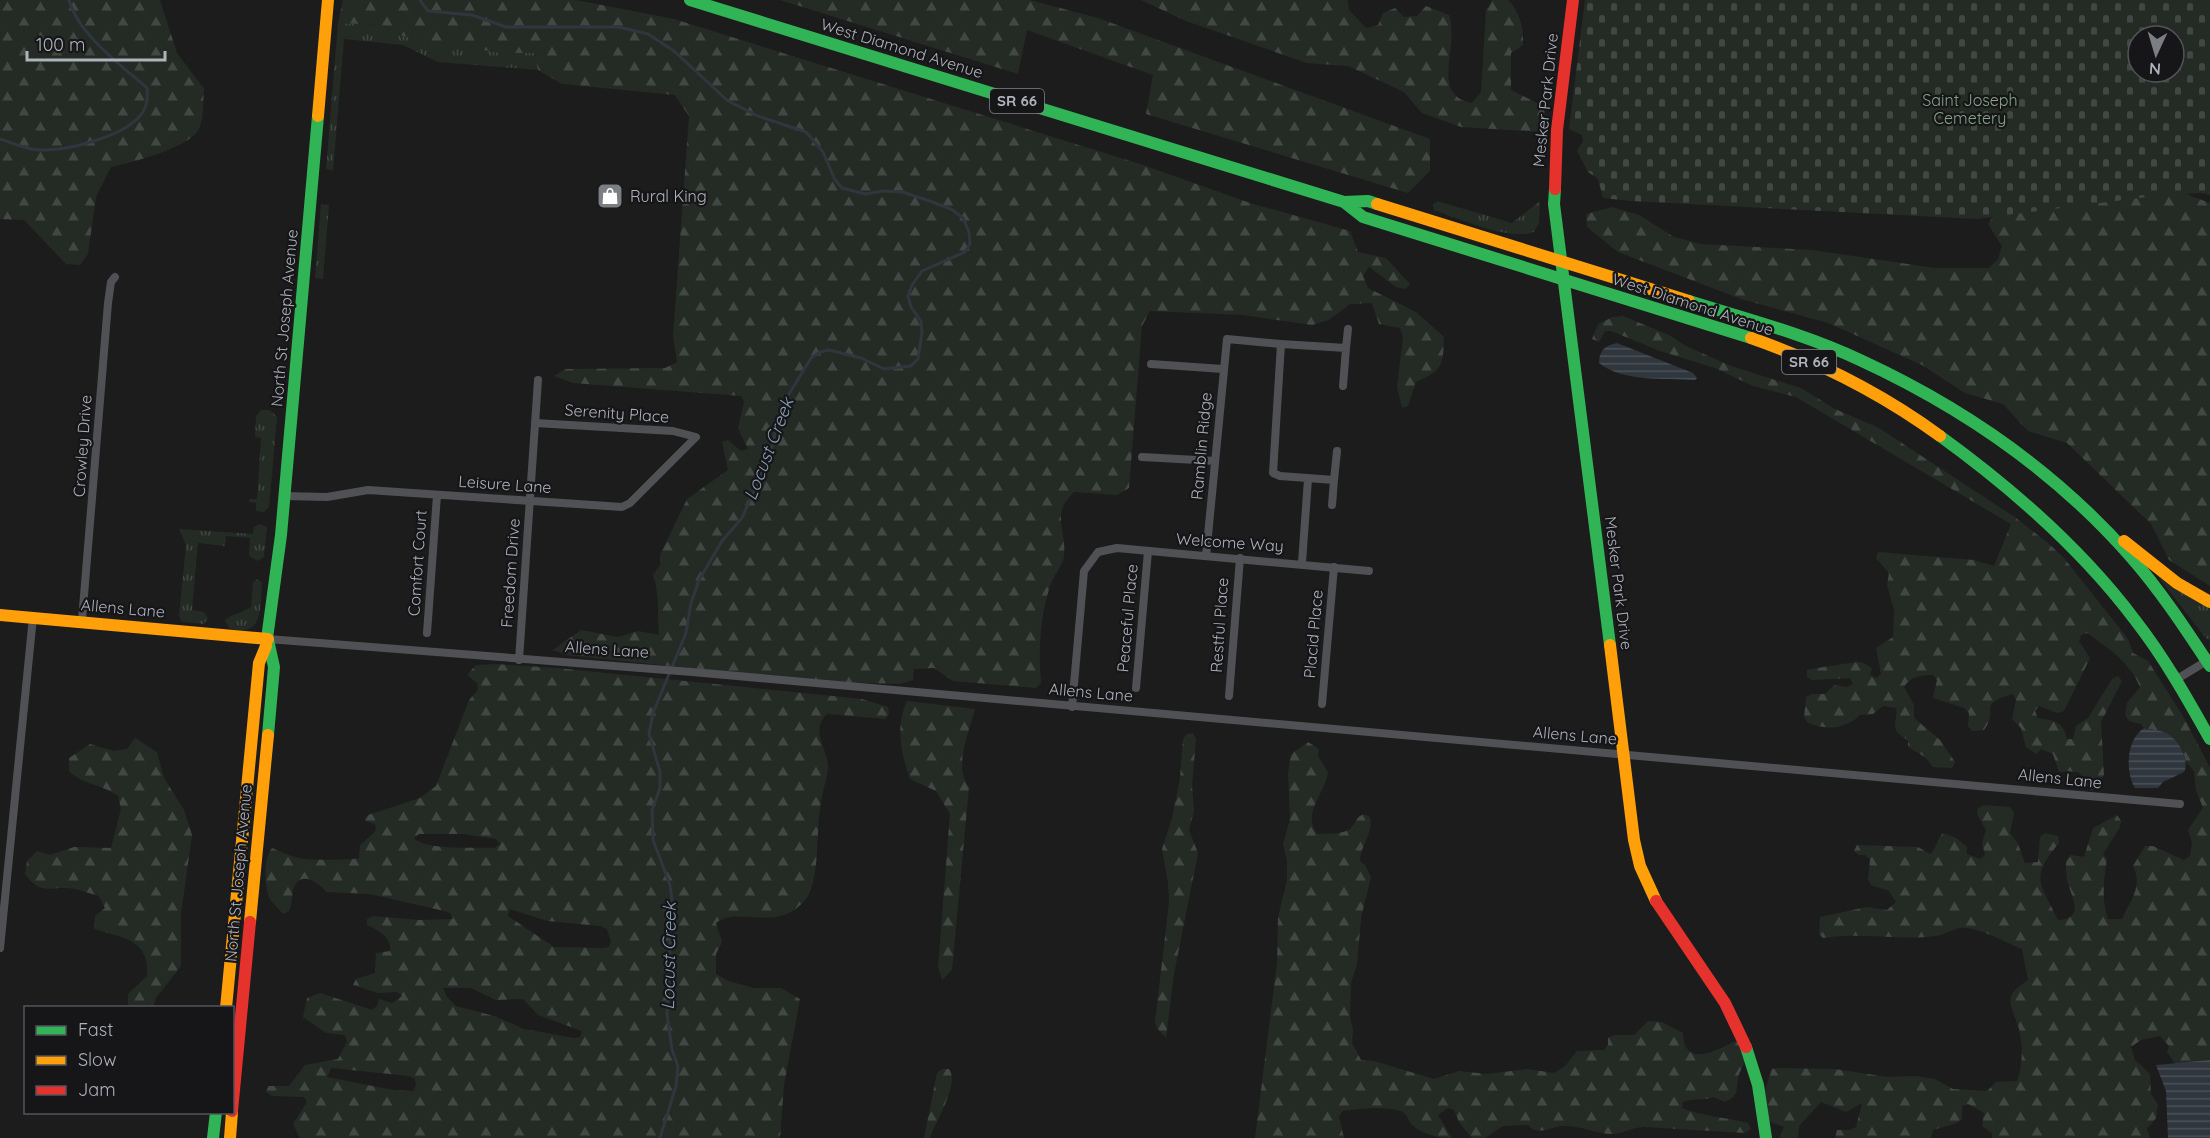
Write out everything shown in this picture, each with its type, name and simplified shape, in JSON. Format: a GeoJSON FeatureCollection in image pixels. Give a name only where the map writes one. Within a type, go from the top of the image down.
{"type":"FeatureCollection","features":[{"type":"Feature","properties":{"kind":"main road","name":"West Diamond Avenue"},"geometry":{"type":"LineString","coordinates":[[690,0],[1344,202],[1368,201],[1796,334],[1852,355],[1902,379],[1959,411],[2008,444],[2096,519],[2162,596],[2209,661]]}},
{"type":"Feature","properties":{"kind":"main road","name":"Mesker Park Drive"},"geometry":{"type":"LineString","coordinates":[[1573,0],[1558,121],[1554,186],[1563,279],[1634,840],[1643,877],[1659,910],[1719,994],[1738,1028],[1760,1094],[1766,1138]]}},
{"type":"Feature","properties":{"kind":"main road","name":"North St Joseph Avenue"},"geometry":{"type":"LineString","coordinates":[[226,1006],[259,663],[268,639],[284,496],[327,4]]}},
{"type":"Feature","properties":{"kind":"main road","name":"West Diamond Avenue"},"geometry":{"type":"LineString","coordinates":[[1344,202],[1363,217],[1709,324],[1785,352],[1855,384],[1918,421],[1992,473],[2052,524],[2117,595],[2177,679],[2210,739]]}},
{"type":"Feature","properties":{"kind":"main road"},"geometry":{"type":"LineString","coordinates":[[2096,519],[2177,583],[2210,602]]}},
{"type":"Feature","properties":{"kind":"main road","name":"Allens Lane"},"geometry":{"type":"LineString","coordinates":[[0,615],[82,620],[268,639]]}},
{"type":"Feature","properties":{"kind":"main road","name":"North St Joseph Avenue"},"geometry":{"type":"LineString","coordinates":[[234,1091],[274,667],[268,639]]}},
{"type":"Feature","properties":{"kind":"main road"},"geometry":{"type":"LineString","coordinates":[[213,1138],[216,1114]]}},
{"type":"Feature","properties":{"kind":"main road","name":"North St Joseph Avenue"},"geometry":{"type":"LineString","coordinates":[[230,1138],[232,1114]]}},
{"type":"Feature","properties":{"kind":"street","name":"Crowley Drive"},"geometry":{"type":"LineString","coordinates":[[82,620],[108,303],[111,282],[116,277]]}},
{"type":"Feature","properties":{"kind":"street"},"geometry":{"type":"LineString","coordinates":[[1343,386],[1348,329]]}},
{"type":"Feature","properties":{"kind":"street","name":"Ramblin Ridge"},"geometry":{"type":"LineString","coordinates":[[1206,556],[1227,339],[1281,344]]}},
{"type":"Feature","properties":{"kind":"street"},"geometry":{"type":"LineString","coordinates":[[1334,480],[1308,479],[1273,473],[1281,344],[1346,348]]}},
{"type":"Feature","properties":{"kind":"street"},"geometry":{"type":"LineString","coordinates":[[1151,364],[1223,369]]}},
{"type":"Feature","properties":{"kind":"street","name":"Freedom Drive"},"geometry":{"type":"LineString","coordinates":[[519,660],[538,380]]}},
{"type":"Feature","properties":{"kind":"street","name":"Serenity Place"},"geometry":{"type":"LineString","coordinates":[[536,423],[673,431],[696,437]]}},
{"type":"Feature","properties":{"kind":"street","name":"Leisure Lane"},"geometry":{"type":"LineString","coordinates":[[284,496],[327,497],[368,490],[617,507],[626,505],[696,437]]}},
{"type":"Feature","properties":{"kind":"street"},"geometry":{"type":"LineString","coordinates":[[1332,505],[1336,451]]}},
{"type":"Feature","properties":{"kind":"street"},"geometry":{"type":"LineString","coordinates":[[1142,457],[1215,462]]}},
{"type":"Feature","properties":{"kind":"street"},"geometry":{"type":"LineString","coordinates":[[1302,563],[1308,479]]}},
{"type":"Feature","properties":{"kind":"street","name":"Comfort Court"},"geometry":{"type":"LineString","coordinates":[[427,633],[437,495]]}},
{"type":"Feature","properties":{"kind":"street","name":"Welcome Way"},"geometry":{"type":"LineString","coordinates":[[1072,707],[1084,571],[1091,558],[1098,552],[1117,548],[1302,563],[1369,571]]}},
{"type":"Feature","properties":{"kind":"street","name":"Peaceful Place"},"geometry":{"type":"LineString","coordinates":[[1136,688],[1148,551]]}},
{"type":"Feature","properties":{"kind":"street","name":"Restful Place"},"geometry":{"type":"LineString","coordinates":[[1229,696],[1240,558]]}},
{"type":"Feature","properties":{"kind":"street","name":"Placid Place"},"geometry":{"type":"LineString","coordinates":[[1322,704],[1334,567]]}},
{"type":"Feature","properties":{"kind":"street"},"geometry":{"type":"LineString","coordinates":[[0,948],[33,617]]}},
{"type":"Feature","properties":{"kind":"street","name":"Allens Lane"},"geometry":{"type":"LineString","coordinates":[[268,639],[658,669],[2180,804]]}},
{"type":"Feature","properties":{"kind":"street"},"geometry":{"type":"LineString","coordinates":[[2177,679],[2209,661]]}},
{"type":"Feature","properties":{"kind":"green space"},"geometry":{"type":"Polygon","coordinates":[[[0,0],[160,0],[177,53],[204,89],[201,122],[198,131],[191,138],[158,154],[111,167],[96,197],[88,254],[80,265],[66,264],[24,220],[0,219],[0,0]]]}},
{"type":"Feature","properties":{"kind":"green space"},"geometry":{"type":"Polygon","coordinates":[[[343,0],[576,0],[674,19],[1140,164],[1250,203],[1350,231],[1358,252],[1386,258],[1410,284],[1406,289],[1396,287],[1369,267],[1363,276],[1368,288],[1416,312],[1444,337],[1442,361],[1432,374],[1416,382],[1408,406],[1402,408],[1397,387],[1403,337],[1400,328],[1379,324],[1372,303],[1350,304],[1329,320],[1312,325],[1243,315],[1150,311],[1142,326],[1129,488],[1117,495],[1074,492],[1063,508],[1061,523],[1064,557],[1051,582],[1044,610],[1040,646],[1041,683],[1036,688],[953,681],[934,668],[914,669],[913,680],[900,684],[811,681],[566,655],[553,650],[581,630],[618,637],[638,631],[659,635],[653,575],[660,565],[660,555],[687,499],[728,470],[722,442],[728,440],[741,451],[748,449],[738,428],[744,402],[741,396],[573,383],[554,376],[566,369],[665,368],[677,362],[673,336],[689,116],[675,95],[562,84],[538,70],[534,53],[502,53],[403,36],[383,25],[338,23],[343,0]]]}},
{"type":"Feature","properties":{"kind":"green space"},"geometry":{"type":"Polygon","coordinates":[[[780,0],[1030,0],[1098,18],[1430,139],[1430,171],[1408,193],[1146,114],[1153,75],[1027,30],[1018,74],[780,0]]]}},
{"type":"Feature","properties":{"kind":"green space"},"geometry":{"type":"Polygon","coordinates":[[[1141,0],[1348,0],[1349,10],[1366,28],[1378,25],[1383,13],[1395,8],[1404,17],[1417,16],[1426,6],[1449,15],[1451,41],[1449,80],[1452,90],[1459,98],[1472,103],[1481,92],[1486,10],[1492,0],[1508,0],[1518,15],[1523,39],[1523,45],[1511,53],[1511,90],[1545,107],[1542,132],[1461,127],[1422,113],[1404,92],[1348,66],[1307,63],[1186,21],[1141,0]]]}},
{"type":"Feature","properties":{"kind":"green space","name":"Saint Joseph Cemetery"},"geometry":{"type":"Polygon","coordinates":[[[1585,0],[2210,0],[2210,195],[2201,193],[2162,195],[1977,219],[1631,201],[1603,198],[1598,179],[1588,172],[1577,151],[1583,141],[1582,135],[1569,129],[1585,0]]]}},
{"type":"Feature","properties":{"kind":"green space"},"geometry":{"type":"Polygon","coordinates":[[[338,23],[383,25],[403,36],[502,53],[534,53],[538,70],[438,62],[403,45],[344,39],[333,171],[326,169],[338,23]]]}},
{"type":"Feature","properties":{"kind":"green space"},"geometry":{"type":"Polygon","coordinates":[[[2169,181],[2191,196],[2210,203],[2210,586],[2169,560],[2151,524],[2067,443],[2028,431],[2003,404],[1965,393],[1922,365],[1828,323],[1741,299],[1618,252],[1587,227],[1586,214],[1612,207],[1639,215],[1674,237],[1701,244],[1812,250],[1935,268],[1989,268],[1998,259],[2002,246],[1988,224],[1996,213],[2169,181]]]}},
{"type":"Feature","properties":{"kind":"green space"},"geometry":{"type":"Polygon","coordinates":[[[1437,201],[1512,223],[1540,201],[1539,223],[1534,232],[1511,234],[1434,210],[1433,205],[1437,201]]]}},
{"type":"Feature","properties":{"kind":"green space"},"geometry":{"type":"Polygon","coordinates":[[[321,204],[329,205],[323,279],[315,278],[321,204]]]}},
{"type":"Feature","properties":{"kind":"green space"},"geometry":{"type":"Polygon","coordinates":[[[1623,316],[1669,335],[1686,346],[1731,366],[1801,388],[1835,409],[1879,428],[2016,518],[2064,558],[2128,639],[2133,653],[2148,661],[2183,716],[2210,768],[2210,1060],[2175,1064],[2167,1052],[2169,1046],[2160,1036],[2141,1040],[2131,1047],[2135,1060],[2150,1074],[2151,1094],[2158,1105],[2156,1118],[2147,1129],[2150,1138],[1992,1138],[1992,1133],[1982,1126],[1984,1113],[1968,1104],[1962,1106],[1962,1119],[1957,1123],[1933,1130],[1931,1138],[1835,1138],[1837,1130],[1850,1130],[1856,1127],[1862,1103],[1846,1112],[1821,1102],[1799,1126],[1798,1138],[1779,1138],[1784,1127],[1758,1117],[1756,1110],[1772,1069],[1779,1068],[1835,1069],[1888,1077],[1915,1076],[1935,1079],[1953,1089],[1987,1091],[1996,1082],[2017,1081],[2022,1055],[2021,1042],[2010,1000],[2014,992],[2028,980],[2022,949],[1966,928],[1958,928],[1939,935],[1907,938],[1837,936],[1823,938],[1819,934],[1820,917],[1867,907],[1887,910],[1896,902],[1889,891],[1871,885],[1868,879],[1870,860],[1865,855],[1859,855],[1854,851],[1857,845],[1918,847],[1930,854],[1943,833],[1956,838],[1967,847],[1967,854],[1980,859],[1985,855],[1982,843],[1986,830],[1977,814],[1978,808],[1984,805],[2010,807],[2014,813],[2010,833],[2018,844],[2025,863],[2038,862],[2040,837],[2045,833],[2058,836],[2059,843],[2044,865],[2041,881],[2042,888],[2058,920],[2072,915],[2074,910],[2067,879],[2066,860],[2071,855],[2084,857],[2093,828],[2117,815],[2121,821],[2120,827],[2103,854],[2107,859],[2104,897],[2108,919],[2122,919],[2136,887],[2136,873],[2133,866],[2145,846],[2153,846],[2184,860],[2190,856],[2192,843],[2188,830],[2203,808],[2196,790],[2194,771],[2186,762],[2183,752],[2160,731],[2144,728],[2141,724],[2129,721],[2125,715],[2127,703],[2140,687],[2136,678],[2118,656],[2087,633],[2081,635],[2079,641],[2090,658],[2064,711],[2057,713],[2039,706],[2035,711],[2038,718],[2061,725],[2067,739],[2073,739],[2076,726],[2088,718],[2112,679],[2118,676],[2122,681],[2101,722],[2104,775],[2092,791],[2080,774],[2059,772],[2053,754],[2041,749],[2036,754],[2026,747],[2021,728],[2012,719],[2016,700],[2013,694],[1991,705],[1990,717],[1984,730],[1972,731],[1968,726],[1969,713],[1964,708],[1933,698],[1937,680],[1933,675],[1917,677],[1907,683],[1904,687],[1914,705],[1914,718],[1940,740],[1955,762],[1952,768],[1933,767],[1925,757],[1908,747],[1908,741],[1895,728],[1896,708],[1883,706],[1873,714],[1860,715],[1842,726],[1821,727],[1807,722],[1804,717],[1806,697],[1812,694],[1825,694],[1834,685],[1847,687],[1853,684],[1850,678],[1812,680],[1807,677],[1807,670],[1859,662],[1872,668],[1870,675],[1876,678],[1881,674],[1876,648],[1893,637],[1894,610],[1887,585],[1889,573],[1876,558],[1878,552],[1974,560],[1994,566],[2011,524],[1796,397],[1753,386],[1715,368],[1660,351],[1611,331],[1605,331],[1599,342],[1592,339],[1598,324],[1613,317],[1623,316]]]}},
{"type":"Feature","properties":{"kind":"green space"},"geometry":{"type":"Polygon","coordinates":[[[261,410],[270,410],[277,417],[269,507],[264,512],[256,511],[256,503],[249,502],[249,499],[257,499],[261,438],[255,437],[256,416],[261,410]]]}},
{"type":"Feature","properties":{"kind":"green space"},"geometry":{"type":"Polygon","coordinates":[[[260,524],[267,527],[264,557],[258,561],[249,556],[250,538],[226,536],[225,546],[198,543],[192,610],[204,612],[208,618],[204,624],[182,622],[179,616],[186,545],[179,529],[253,534],[254,527],[260,524]]]}},
{"type":"Feature","properties":{"kind":"green space"},"geometry":{"type":"Polygon","coordinates":[[[2152,569],[2210,609],[2210,641],[2205,637],[2152,569]]]}},
{"type":"Feature","properties":{"kind":"green space"},"geometry":{"type":"Polygon","coordinates":[[[257,579],[262,583],[258,619],[249,629],[229,628],[225,620],[251,607],[253,583],[257,579]]]}},
{"type":"Feature","properties":{"kind":"green space"},"geometry":{"type":"Polygon","coordinates":[[[476,665],[557,668],[862,699],[888,707],[889,714],[885,719],[827,714],[822,720],[820,734],[828,769],[819,820],[813,882],[805,900],[794,910],[782,915],[725,918],[716,923],[722,942],[716,954],[716,974],[728,981],[754,988],[781,988],[800,999],[784,1085],[780,1138],[300,1138],[293,1124],[307,1102],[304,1097],[272,1096],[266,1092],[268,1086],[289,1086],[305,1065],[338,1059],[347,1042],[345,1035],[326,1033],[303,1017],[307,998],[320,993],[372,1010],[377,1006],[379,999],[392,1003],[402,996],[397,992],[378,993],[353,985],[356,979],[375,973],[376,953],[390,951],[387,938],[367,925],[367,919],[373,916],[419,920],[453,919],[450,913],[444,911],[370,894],[326,892],[315,882],[306,879],[297,882],[289,911],[283,914],[270,899],[267,887],[265,873],[269,853],[272,848],[305,859],[359,858],[360,845],[375,832],[376,825],[364,820],[368,815],[420,798],[436,786],[469,700],[478,690],[477,683],[467,675],[476,665]],[[419,834],[414,838],[429,845],[452,848],[495,848],[500,844],[496,839],[463,834],[419,834]],[[510,909],[508,916],[554,947],[602,948],[609,947],[611,941],[607,929],[600,926],[547,921],[510,909]],[[443,988],[447,997],[456,1006],[494,1016],[524,1029],[574,1038],[580,1037],[582,1031],[538,1015],[523,999],[496,1000],[471,988],[443,988]],[[331,1068],[327,1077],[393,1090],[413,1091],[416,1085],[415,1079],[409,1076],[331,1068]]]}},
{"type":"Feature","properties":{"kind":"green space"},"geometry":{"type":"Polygon","coordinates":[[[907,701],[975,709],[962,759],[964,779],[969,787],[952,970],[942,980],[938,967],[950,814],[936,791],[910,779],[904,760],[900,730],[907,701]]]}},
{"type":"Feature","properties":{"kind":"green space"},"geometry":{"type":"Polygon","coordinates":[[[1193,733],[1196,739],[1192,785],[1194,811],[1189,830],[1198,853],[1174,974],[1166,1038],[1155,1022],[1169,902],[1162,849],[1172,818],[1180,778],[1183,739],[1187,734],[1193,733]]]}},
{"type":"Feature","properties":{"kind":"green space"},"geometry":{"type":"Polygon","coordinates":[[[135,738],[157,752],[164,778],[184,810],[192,835],[181,914],[181,966],[156,998],[153,1006],[128,1006],[128,994],[147,976],[147,964],[144,954],[132,942],[94,929],[95,916],[105,908],[99,896],[75,889],[42,888],[25,874],[27,861],[37,851],[50,855],[74,847],[111,848],[121,809],[118,796],[74,776],[69,771],[69,758],[90,744],[114,751],[127,749],[135,738]]]}},
{"type":"Feature","properties":{"kind":"green space"},"geometry":{"type":"Polygon","coordinates":[[[1308,742],[1319,749],[1318,756],[1328,772],[1313,811],[1313,826],[1317,834],[1344,832],[1364,814],[1370,817],[1371,823],[1360,861],[1365,865],[1371,877],[1361,918],[1357,964],[1351,983],[1352,1043],[1361,1060],[1374,1061],[1434,1079],[1459,1071],[1487,1074],[1527,1069],[1554,1073],[1565,1066],[1577,1051],[1604,1050],[1608,1045],[1608,1038],[1614,1035],[1634,1035],[1648,1021],[1662,1022],[1683,1033],[1685,1045],[1696,1054],[1713,1051],[1740,1039],[1746,1059],[1735,1095],[1725,1102],[1713,1097],[1687,1101],[1683,1102],[1682,1108],[1748,1123],[1751,1129],[1745,1133],[1644,1127],[1612,1134],[1570,1126],[1559,1126],[1540,1131],[1528,1125],[1503,1126],[1485,1138],[1472,1138],[1459,1122],[1454,1110],[1448,1108],[1438,1115],[1452,1138],[1447,1138],[1421,1131],[1412,1125],[1404,1113],[1392,1109],[1374,1108],[1342,1111],[1339,1117],[1344,1138],[1255,1138],[1277,963],[1278,918],[1287,880],[1287,861],[1283,844],[1290,819],[1288,773],[1291,754],[1308,742]]]}},
{"type":"Feature","properties":{"kind":"green space"},"geometry":{"type":"Polygon","coordinates":[[[942,1069],[949,1069],[952,1084],[930,1138],[924,1138],[937,1073],[942,1069]]]}},
{"type":"Feature","properties":{"kind":"shaded area"},"geometry":{"type":"Polygon","coordinates":[[[1617,343],[1693,373],[1697,378],[1695,380],[1644,378],[1608,369],[1599,363],[1600,355],[1606,347],[1617,343]]]}},
{"type":"Feature","properties":{"kind":"shaded area"},"geometry":{"type":"Polygon","coordinates":[[[2144,728],[2172,737],[2186,762],[2184,772],[2163,782],[2158,788],[2135,788],[2130,773],[2131,748],[2138,733],[2144,728]]]}},
{"type":"Feature","properties":{"kind":"shaded area"},"geometry":{"type":"Polygon","coordinates":[[[2210,1060],[2210,1138],[2168,1138],[2166,1091],[2156,1065],[2210,1060]]]}},
{"type":"Feature","properties":{"kind":"waterway","name":"Locust Creek"},"geometry":{"type":"LineString","coordinates":[[0,139],[36,150],[65,148],[92,142],[119,131],[138,118],[145,107],[147,88],[91,37],[81,25],[69,0]]}},
{"type":"Feature","properties":{"kind":"waterway","name":"Locust Creek"},"geometry":{"type":"LineString","coordinates":[[420,0],[428,11],[472,15],[506,27],[619,27],[648,34],[674,51],[728,101],[758,116],[806,132],[823,152],[835,180],[842,188],[865,194],[883,191],[902,192],[924,199],[951,209],[963,218],[969,232],[970,244],[965,252],[922,271],[912,285],[908,296],[911,307],[921,321],[922,332],[918,359],[911,366],[884,369],[861,358],[829,350],[820,352],[811,358],[786,399],[778,418],[771,452],[742,518],[722,541],[699,580],[691,603],[686,633],[653,713],[649,734],[660,772],[660,788],[652,810],[653,840],[670,885],[672,899],[667,1014],[672,1050],[678,1066],[676,1086],[660,1138]]}},
{"type":"Feature","properties":{"kind":"traffic: fast"},"geometry":{"type":"LineString","coordinates":[[690,0],[1344,202],[1368,201],[1377,204]]}},
{"type":"Feature","properties":{"kind":"traffic: fast"},"geometry":{"type":"LineString","coordinates":[[266,646],[281,535],[318,116]]}},
{"type":"Feature","properties":{"kind":"traffic: fast"},"geometry":{"type":"LineString","coordinates":[[1555,189],[1554,204],[1610,645]]}},
{"type":"Feature","properties":{"kind":"traffic: fast"},"geometry":{"type":"LineString","coordinates":[[1344,202],[1363,217],[1751,338]]}},
{"type":"Feature","properties":{"kind":"traffic: fast"},"geometry":{"type":"LineString","coordinates":[[1689,301],[1797,335],[1860,360],[1935,399],[2006,444],[2071,497],[2130,556],[2182,623],[2210,666]]}},
{"type":"Feature","properties":{"kind":"traffic: fast"},"geometry":{"type":"LineString","coordinates":[[1940,436],[2020,499],[2092,568],[2156,648],[2210,739]]}},
{"type":"Feature","properties":{"kind":"traffic: fast"},"geometry":{"type":"LineString","coordinates":[[268,640],[274,667],[268,735]]}},
{"type":"Feature","properties":{"kind":"traffic: fast"},"geometry":{"type":"LineString","coordinates":[[1746,1047],[1758,1085],[1766,1138]]}},
{"type":"Feature","properties":{"kind":"traffic: fast"},"geometry":{"type":"LineString","coordinates":[[213,1138],[216,1114]]}},
{"type":"Feature","properties":{"kind":"traffic: slow"},"geometry":{"type":"LineString","coordinates":[[318,116],[328,0]]}},
{"type":"Feature","properties":{"kind":"traffic: slow"},"geometry":{"type":"LineString","coordinates":[[1377,204],[1689,301]]}},
{"type":"Feature","properties":{"kind":"traffic: slow"},"geometry":{"type":"LineString","coordinates":[[1751,338],[1800,357],[1849,380],[1940,436]]}},
{"type":"Feature","properties":{"kind":"traffic: slow"},"geometry":{"type":"LineString","coordinates":[[2124,541],[2177,583],[2210,602]]}},
{"type":"Feature","properties":{"kind":"traffic: slow"},"geometry":{"type":"LineString","coordinates":[[0,615],[268,639]]}},
{"type":"Feature","properties":{"kind":"traffic: slow"},"geometry":{"type":"LineString","coordinates":[[1610,645],[1634,840],[1640,866],[1656,901]]}},
{"type":"Feature","properties":{"kind":"traffic: slow"},"geometry":{"type":"LineString","coordinates":[[226,1006],[259,663],[266,646]]}},
{"type":"Feature","properties":{"kind":"traffic: slow"},"geometry":{"type":"LineString","coordinates":[[250,922],[268,735]]}},
{"type":"Feature","properties":{"kind":"traffic: slow"},"geometry":{"type":"LineString","coordinates":[[230,1138],[232,1114]]}},
{"type":"Feature","properties":{"kind":"traffic: jam"},"geometry":{"type":"LineString","coordinates":[[1555,189],[1557,130],[1573,0]]}},
{"type":"Feature","properties":{"kind":"traffic: jam"},"geometry":{"type":"LineString","coordinates":[[1656,901],[1725,1003],[1746,1047]]}},
{"type":"Feature","properties":{"kind":"traffic: jam"},"geometry":{"type":"LineString","coordinates":[[234,1090],[250,922]]}},
{"type":"Feature","properties":{"kind":"place","name":"Rural King"},"geometry":{"type":"Point","coordinates":[610,196]}}]}
